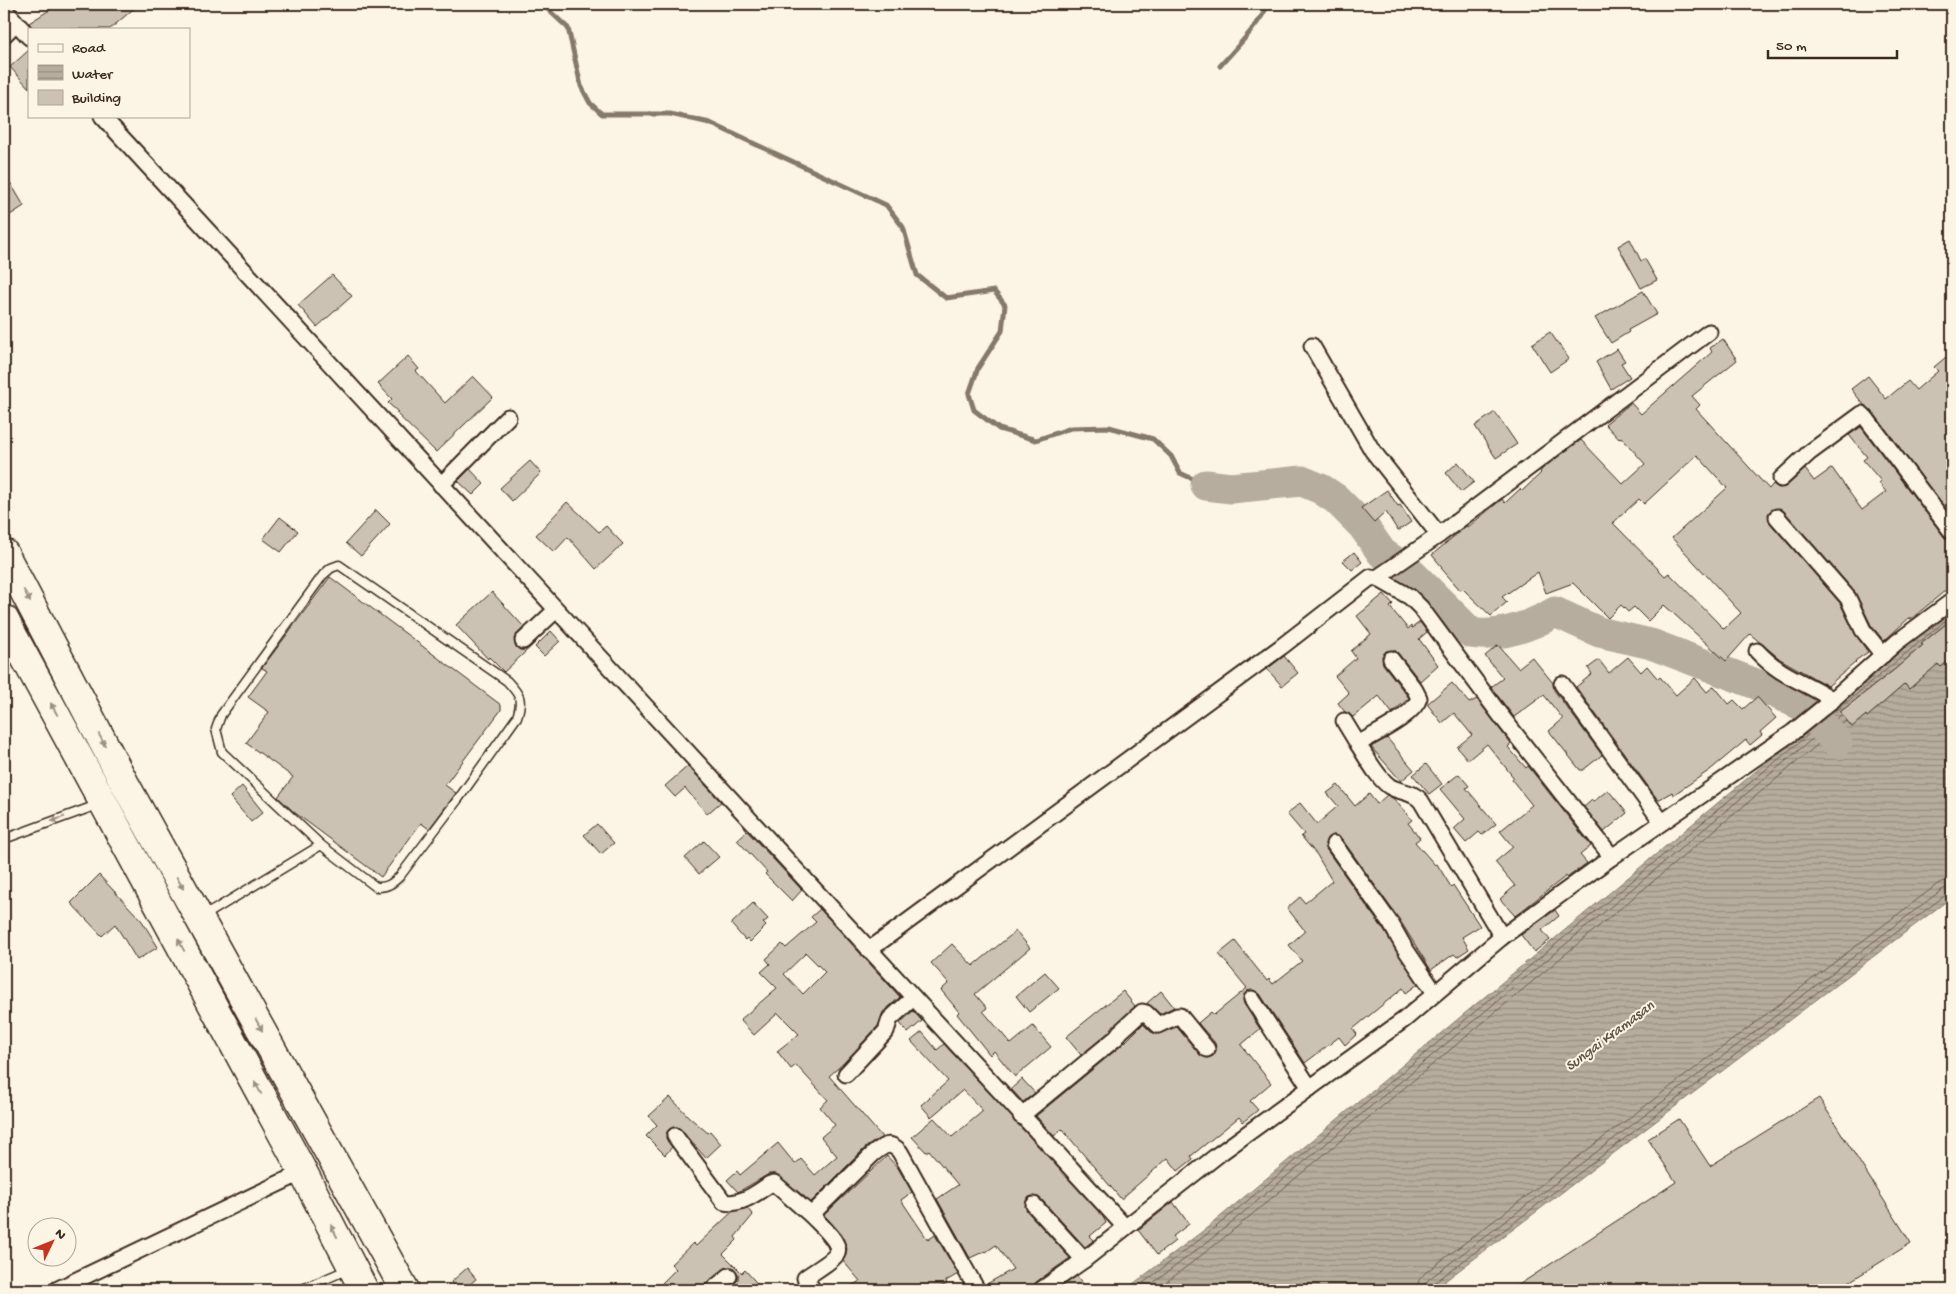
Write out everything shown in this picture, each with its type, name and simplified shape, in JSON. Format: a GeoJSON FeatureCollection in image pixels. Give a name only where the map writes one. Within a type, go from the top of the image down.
{"type":"FeatureCollection","features":[{"type":"Feature","properties":{"kind":"highway"},"geometry":{"type":"LineString","coordinates":[[4,553],[121,775],[405,1290]]}},
{"type":"Feature","properties":{"kind":"highway"},"geometry":{"type":"LineString","coordinates":[[4,619],[303,1172],[358,1279]]}},
{"type":"Feature","properties":{"kind":"street"},"geometry":{"type":"LineString","coordinates":[[4,9],[28,36]]}},
{"type":"Feature","properties":{"kind":"street"},"geometry":{"type":"LineString","coordinates":[[4,35],[16,23]]}},
{"type":"Feature","properties":{"kind":"street"},"geometry":{"type":"LineString","coordinates":[[104,118],[1125,1227]]}},
{"type":"Feature","properties":{"kind":"street"},"geometry":{"type":"LineString","coordinates":[[869,950],[1281,647],[1361,583],[1371,577],[1381,575],[1413,553],[1709,332]]}},
{"type":"Feature","properties":{"kind":"street"},"geometry":{"type":"LineString","coordinates":[[1312,346],[1372,450],[1439,534]]}},
{"type":"Feature","properties":{"kind":"street"},"geometry":{"type":"LineString","coordinates":[[1781,479],[1809,453],[1862,414],[1952,532]]}},
{"type":"Feature","properties":{"kind":"street"},"geometry":{"type":"LineString","coordinates":[[441,486],[508,417]]}},
{"type":"Feature","properties":{"kind":"street"},"geometry":{"type":"LineString","coordinates":[[1777,517],[1848,598],[1863,630],[1883,655]]}},
{"type":"Feature","properties":{"kind":"street"},"geometry":{"type":"LineString","coordinates":[[1381,575],[1421,608],[1612,857]]}},
{"type":"Feature","properties":{"kind":"street"},"geometry":{"type":"LineString","coordinates":[[1041,1290],[1084,1260],[1219,1154],[1405,1019],[1502,936],[1612,857],[1793,732],[1832,701],[1897,642],[1952,601]]}},
{"type":"Feature","properties":{"kind":"street"},"geometry":{"type":"LineString","coordinates":[[523,641],[556,610]]}},
{"type":"Feature","properties":{"kind":"street"},"geometry":{"type":"LineString","coordinates":[[1757,651],[1780,672],[1817,689],[1832,701]]}},
{"type":"Feature","properties":{"kind":"street"},"geometry":{"type":"LineString","coordinates":[[1358,744],[1410,712],[1417,705],[1419,698],[1415,690],[1391,659]]}},
{"type":"Feature","properties":{"kind":"street"},"geometry":{"type":"LineString","coordinates":[[1562,684],[1662,822]]}},
{"type":"Feature","properties":{"kind":"street"},"geometry":{"type":"LineString","coordinates":[[1344,721],[1384,782],[1392,787],[1413,794],[1421,801],[1502,936]]}},
{"type":"Feature","properties":{"kind":"street"},"geometry":{"type":"LineString","coordinates":[[1334,844],[1391,924],[1404,948],[1435,993]]}},
{"type":"Feature","properties":{"kind":"street"},"geometry":{"type":"LineString","coordinates":[[846,1074],[886,1031],[890,1019],[914,998]]}},
{"type":"Feature","properties":{"kind":"street"},"geometry":{"type":"LineString","coordinates":[[1252,999],[1310,1088]]}},
{"type":"Feature","properties":{"kind":"street"},"geometry":{"type":"LineString","coordinates":[[1021,1116],[1116,1038],[1142,1012],[1146,1013],[1158,1025],[1180,1016],[1207,1049]]}},
{"type":"Feature","properties":{"kind":"street"},"geometry":{"type":"LineString","coordinates":[[675,1136],[724,1202],[728,1203],[746,1199],[774,1183],[811,1215],[836,1242],[838,1249],[836,1255],[805,1278],[813,1290]]}},
{"type":"Feature","properties":{"kind":"street"},"geometry":{"type":"LineString","coordinates":[[811,1215],[873,1154],[883,1146],[889,1144],[894,1146],[900,1152],[978,1290]]}},
{"type":"Feature","properties":{"kind":"street"},"geometry":{"type":"LineString","coordinates":[[56,1290],[303,1172]]}},
{"type":"Feature","properties":{"kind":"street"},"geometry":{"type":"LineString","coordinates":[[1034,1205],[1084,1260]]}},
{"type":"Feature","properties":{"kind":"street"},"geometry":{"type":"LineString","coordinates":[[712,1290],[729,1276]]}},
{"type":"Feature","properties":{"kind":"lane"},"geometry":{"type":"LineString","coordinates":[[339,565],[508,681],[518,692],[521,704],[517,717],[465,790],[393,883],[384,888],[376,887],[321,845],[222,752],[216,729],[222,715],[323,575],[331,568],[339,565]]}},
{"type":"Feature","properties":{"kind":"lane"},"geometry":{"type":"LineString","coordinates":[[4,839],[104,803]]}},
{"type":"Feature","properties":{"kind":"lane"},"geometry":{"type":"LineString","coordinates":[[200,918],[321,845]]}},
{"type":"Feature","properties":{"kind":"lane"},"geometry":{"type":"LineString","coordinates":[[300,1290],[358,1279]]}},
{"type":"Feature","properties":{"kind":"water","name":"Sungai Kramasan"},"geometry":{"type":"Polygon","coordinates":[[[1952,608],[1952,897],[1433,1290],[1125,1290],[1208,1227],[1952,608]]]}},
{"type":"Feature","properties":{"kind":"building"},"geometry":{"type":"Polygon","coordinates":[[[59,4],[139,4],[111,28],[33,28],[29,23],[59,4]]]}},
{"type":"Feature","properties":{"kind":"building"},"geometry":{"type":"Polygon","coordinates":[[[28,51],[28,87],[10,67],[28,51]]]}},
{"type":"Feature","properties":{"kind":"building"},"geometry":{"type":"Polygon","coordinates":[[[4,172],[24,206],[4,219],[4,172]]]}},
{"type":"Feature","properties":{"kind":"building"},"geometry":{"type":"Polygon","coordinates":[[[1630,239],[1641,261],[1645,259],[1657,280],[1641,288],[1618,246],[1630,239]]]}},
{"type":"Feature","properties":{"kind":"building"},"geometry":{"type":"Polygon","coordinates":[[[332,275],[352,296],[317,327],[298,305],[332,275]]]}},
{"type":"Feature","properties":{"kind":"building"},"geometry":{"type":"Polygon","coordinates":[[[1643,291],[1657,314],[1628,330],[1629,332],[1611,343],[1595,318],[1643,291]]]}},
{"type":"Feature","properties":{"kind":"building"},"geometry":{"type":"Polygon","coordinates":[[[1550,332],[1569,359],[1550,372],[1532,344],[1550,332]]]}},
{"type":"Feature","properties":{"kind":"building"},"geometry":{"type":"Polygon","coordinates":[[[1723,339],[1737,360],[1692,396],[1700,405],[1696,409],[1769,489],[1773,484],[1779,488],[1787,486],[1805,469],[1814,481],[1832,468],[1862,510],[1886,492],[1879,483],[1881,481],[1863,460],[1867,457],[1849,435],[1861,427],[1945,538],[1952,541],[1952,585],[1911,619],[1910,617],[1884,641],[1871,625],[1855,592],[1784,511],[1780,508],[1771,510],[1768,514],[1770,523],[1840,603],[1855,634],[1868,652],[1855,661],[1828,686],[1780,659],[1750,634],[1726,661],[1664,605],[1648,621],[1634,607],[1628,612],[1621,605],[1608,618],[1573,583],[1546,593],[1538,572],[1502,597],[1507,602],[1491,616],[1463,589],[1461,591],[1432,555],[1502,499],[1505,503],[1520,489],[1522,491],[1541,473],[1544,467],[1581,440],[1623,484],[1645,464],[1621,437],[1619,439],[1605,424],[1631,403],[1641,414],[1712,352],[1710,348],[1723,339]],[[1697,455],[1644,504],[1639,499],[1613,523],[1665,576],[1669,573],[1724,629],[1741,613],[1672,538],[1727,488],[1697,455]]]}},
{"type":"Feature","properties":{"kind":"building"},"geometry":{"type":"Polygon","coordinates":[[[1617,349],[1625,361],[1621,363],[1630,377],[1611,389],[1596,362],[1617,349]]]}},
{"type":"Feature","properties":{"kind":"building"},"geometry":{"type":"Polygon","coordinates":[[[1952,352],[1952,517],[1873,412],[1864,405],[1851,389],[1868,376],[1886,399],[1908,381],[1916,390],[1938,371],[1934,367],[1952,352]]]}},
{"type":"Feature","properties":{"kind":"building"},"geometry":{"type":"Polygon","coordinates":[[[408,356],[419,369],[416,371],[445,403],[473,376],[493,397],[436,452],[396,413],[398,412],[388,403],[392,399],[378,384],[408,356]]]}},
{"type":"Feature","properties":{"kind":"building"},"geometry":{"type":"Polygon","coordinates":[[[1495,412],[1517,444],[1496,458],[1475,426],[1495,412]]]}},
{"type":"Feature","properties":{"kind":"building"},"geometry":{"type":"Polygon","coordinates":[[[530,461],[541,473],[512,501],[500,488],[530,461]]]}},
{"type":"Feature","properties":{"kind":"building"},"geometry":{"type":"Polygon","coordinates":[[[1458,462],[1474,482],[1461,492],[1446,473],[1458,462]]]}},
{"type":"Feature","properties":{"kind":"building"},"geometry":{"type":"Polygon","coordinates":[[[470,469],[484,484],[473,495],[458,481],[470,469]]]}},
{"type":"Feature","properties":{"kind":"building"},"geometry":{"type":"Polygon","coordinates":[[[1387,490],[1411,522],[1398,531],[1386,512],[1374,523],[1361,508],[1387,490]]]}},
{"type":"Feature","properties":{"kind":"building"},"geometry":{"type":"Polygon","coordinates":[[[567,502],[599,532],[606,526],[623,544],[596,569],[568,537],[554,552],[536,535],[567,502]]]}},
{"type":"Feature","properties":{"kind":"building"},"geometry":{"type":"Polygon","coordinates":[[[376,510],[390,524],[361,556],[346,543],[376,510]]]}},
{"type":"Feature","properties":{"kind":"building"},"geometry":{"type":"Polygon","coordinates":[[[280,517],[298,531],[281,552],[263,539],[280,517]]]}},
{"type":"Feature","properties":{"kind":"building"},"geometry":{"type":"Polygon","coordinates":[[[1354,552],[1362,562],[1352,570],[1343,561],[1354,552]]]}},
{"type":"Feature","properties":{"kind":"building"},"geometry":{"type":"Polygon","coordinates":[[[330,577],[501,705],[501,710],[445,785],[456,793],[429,829],[421,823],[381,877],[294,812],[278,797],[293,777],[246,743],[269,712],[248,697],[267,671],[262,668],[330,577]]]}},
{"type":"Feature","properties":{"kind":"building"},"geometry":{"type":"Polygon","coordinates":[[[492,592],[524,627],[514,638],[516,647],[520,650],[526,650],[537,641],[504,672],[489,657],[488,659],[456,625],[492,592]]]}},
{"type":"Feature","properties":{"kind":"building"},"geometry":{"type":"Polygon","coordinates":[[[1384,594],[1393,604],[1390,607],[1408,629],[1420,622],[1427,632],[1419,639],[1438,665],[1420,681],[1398,653],[1394,650],[1386,651],[1382,656],[1383,664],[1409,698],[1392,713],[1379,696],[1353,717],[1345,712],[1338,703],[1349,693],[1335,676],[1356,658],[1351,651],[1371,634],[1357,616],[1384,594]]]}},
{"type":"Feature","properties":{"kind":"building"},"geometry":{"type":"Polygon","coordinates":[[[1952,619],[1952,658],[1941,667],[1938,664],[1909,689],[1905,684],[1867,717],[1866,715],[1852,727],[1840,712],[1894,670],[1923,645],[1921,644],[1952,619]]]}},
{"type":"Feature","properties":{"kind":"building"},"geometry":{"type":"Polygon","coordinates":[[[551,631],[560,641],[544,656],[535,647],[551,631]]]}},
{"type":"Feature","properties":{"kind":"building"},"geometry":{"type":"Polygon","coordinates":[[[1498,645],[1518,668],[1532,657],[1553,683],[1554,690],[1602,755],[1583,770],[1580,770],[1549,731],[1563,719],[1544,695],[1514,717],[1491,687],[1503,678],[1485,656],[1498,645]]]}},
{"type":"Feature","properties":{"kind":"building"},"geometry":{"type":"Polygon","coordinates":[[[1284,656],[1298,673],[1282,686],[1267,669],[1284,656]]]}},
{"type":"Feature","properties":{"kind":"building"},"geometry":{"type":"Polygon","coordinates":[[[1628,657],[1641,672],[1647,666],[1676,695],[1695,678],[1707,692],[1714,686],[1729,704],[1734,700],[1743,709],[1757,697],[1776,718],[1760,732],[1762,735],[1750,745],[1746,740],[1710,770],[1673,795],[1672,792],[1658,800],[1576,687],[1592,674],[1588,668],[1599,660],[1609,673],[1628,657]]]}},
{"type":"Feature","properties":{"kind":"building"},"geometry":{"type":"Polygon","coordinates":[[[1452,683],[1469,703],[1477,699],[1511,744],[1508,747],[1526,768],[1528,766],[1591,846],[1580,855],[1587,863],[1567,878],[1566,876],[1515,916],[1500,899],[1515,886],[1495,862],[1513,847],[1500,831],[1532,805],[1512,780],[1514,778],[1487,744],[1468,760],[1457,747],[1472,735],[1454,713],[1442,723],[1427,704],[1452,683]]]}},
{"type":"Feature","properties":{"kind":"building"},"geometry":{"type":"Polygon","coordinates":[[[1387,738],[1414,770],[1401,781],[1371,747],[1387,738]]]}},
{"type":"Feature","properties":{"kind":"building"},"geometry":{"type":"Polygon","coordinates":[[[1426,764],[1442,784],[1429,794],[1413,775],[1426,764]]]}},
{"type":"Feature","properties":{"kind":"building"},"geometry":{"type":"Polygon","coordinates":[[[688,766],[721,802],[707,814],[685,788],[675,797],[665,786],[688,766]]]}},
{"type":"Feature","properties":{"kind":"building"},"geometry":{"type":"Polygon","coordinates":[[[1459,774],[1469,786],[1466,788],[1496,824],[1482,835],[1479,832],[1466,843],[1454,829],[1465,819],[1440,789],[1459,774]]]}},
{"type":"Feature","properties":{"kind":"building"},"geometry":{"type":"Polygon","coordinates":[[[1338,785],[1355,806],[1369,794],[1377,804],[1387,795],[1394,799],[1412,820],[1408,823],[1420,838],[1415,842],[1435,865],[1437,864],[1451,887],[1453,885],[1480,926],[1462,937],[1469,949],[1457,957],[1454,954],[1431,970],[1399,919],[1342,839],[1334,835],[1328,837],[1325,844],[1326,849],[1383,929],[1418,984],[1406,993],[1403,988],[1353,1029],[1357,1034],[1345,1045],[1339,1037],[1305,1063],[1260,994],[1252,990],[1247,991],[1243,999],[1244,1004],[1260,1029],[1241,1045],[1271,1083],[1250,1101],[1258,1110],[1243,1122],[1239,1117],[1191,1156],[1193,1159],[1178,1171],[1168,1158],[1121,1199],[1062,1129],[1054,1136],[1036,1116],[1122,1045],[1143,1024],[1151,1032],[1157,1034],[1177,1027],[1200,1055],[1208,1058],[1213,1056],[1216,1048],[1215,1043],[1198,1023],[1211,1012],[1214,1015],[1247,988],[1219,954],[1235,941],[1267,981],[1269,979],[1273,984],[1302,961],[1289,945],[1305,931],[1287,908],[1300,897],[1305,903],[1332,881],[1317,855],[1301,836],[1304,834],[1287,814],[1300,803],[1317,824],[1338,806],[1327,793],[1338,785]]]}},
{"type":"Feature","properties":{"kind":"building"},"geometry":{"type":"Polygon","coordinates":[[[242,786],[263,812],[251,822],[230,797],[242,786]]]}},
{"type":"Feature","properties":{"kind":"building"},"geometry":{"type":"Polygon","coordinates":[[[1608,790],[1627,813],[1604,832],[1584,807],[1608,790]]]}},
{"type":"Feature","properties":{"kind":"building"},"geometry":{"type":"Polygon","coordinates":[[[597,824],[614,843],[601,854],[584,835],[597,824]]]}},
{"type":"Feature","properties":{"kind":"building"},"geometry":{"type":"Polygon","coordinates":[[[747,831],[802,890],[792,901],[765,874],[767,872],[737,840],[747,831]]]}},
{"type":"Feature","properties":{"kind":"building"},"geometry":{"type":"Polygon","coordinates":[[[704,841],[719,857],[699,874],[685,858],[704,841]]]}},
{"type":"Feature","properties":{"kind":"building"},"geometry":{"type":"Polygon","coordinates":[[[99,875],[142,921],[158,947],[137,960],[115,924],[102,936],[71,903],[99,875]]]}},
{"type":"Feature","properties":{"kind":"building"},"geometry":{"type":"Polygon","coordinates":[[[753,903],[768,919],[763,923],[766,926],[750,942],[747,938],[745,940],[731,924],[753,903]]]}},
{"type":"Feature","properties":{"kind":"building"},"geometry":{"type":"Polygon","coordinates":[[[820,909],[900,997],[883,1012],[878,1026],[844,1063],[829,1076],[882,1137],[866,1147],[811,1202],[776,1174],[769,1174],[738,1192],[727,1180],[737,1171],[740,1175],[778,1143],[795,1164],[801,1159],[815,1175],[837,1156],[821,1137],[835,1125],[820,1107],[828,1100],[796,1065],[791,1069],[777,1051],[799,1034],[778,1013],[754,1035],[740,1020],[777,988],[761,972],[770,964],[766,959],[782,944],[786,948],[816,922],[811,917],[820,909]],[[806,953],[784,974],[803,994],[825,972],[806,953]]]}},
{"type":"Feature","properties":{"kind":"building"},"geometry":{"type":"Polygon","coordinates":[[[1555,910],[1559,916],[1542,930],[1550,940],[1534,952],[1521,935],[1555,910]]]}},
{"type":"Feature","properties":{"kind":"building"},"geometry":{"type":"Polygon","coordinates":[[[1016,931],[1030,948],[975,994],[987,1008],[983,1011],[1011,1044],[1033,1026],[1051,1047],[1015,1077],[994,1051],[990,1055],[957,1014],[959,1012],[941,990],[949,983],[931,963],[952,944],[973,966],[1016,931]]]}},
{"type":"Feature","properties":{"kind":"building"},"geometry":{"type":"Polygon","coordinates":[[[1045,972],[1059,988],[1029,1012],[1016,996],[1045,972]]]}},
{"type":"Feature","properties":{"kind":"building"},"geometry":{"type":"Polygon","coordinates":[[[1123,991],[1135,1006],[1109,1032],[1081,1055],[1066,1037],[1123,991]]]}},
{"type":"Feature","properties":{"kind":"building"},"geometry":{"type":"Polygon","coordinates":[[[1161,991],[1174,1007],[1160,1014],[1147,1003],[1161,991]]]}},
{"type":"Feature","properties":{"kind":"building"},"geometry":{"type":"Polygon","coordinates":[[[913,1011],[922,1021],[908,1033],[900,1023],[913,1011]]]}},
{"type":"Feature","properties":{"kind":"building"},"geometry":{"type":"Polygon","coordinates":[[[922,1032],[937,1050],[944,1044],[1102,1215],[1106,1223],[1090,1236],[1094,1240],[1085,1247],[1041,1199],[1032,1196],[1027,1198],[1025,1206],[1027,1211],[1070,1258],[1036,1282],[1032,1290],[986,1290],[985,1285],[1013,1269],[996,1245],[986,1252],[970,1258],[937,1199],[958,1185],[929,1150],[926,1152],[912,1137],[934,1118],[952,1137],[983,1111],[963,1090],[931,1117],[921,1105],[948,1081],[911,1041],[922,1032]]]}},
{"type":"Feature","properties":{"kind":"building"},"geometry":{"type":"Polygon","coordinates":[[[1022,1079],[1035,1093],[1023,1102],[1011,1089],[1022,1079]]]}},
{"type":"Feature","properties":{"kind":"building"},"geometry":{"type":"Polygon","coordinates":[[[670,1097],[690,1118],[708,1133],[710,1131],[721,1144],[706,1158],[678,1127],[673,1127],[667,1132],[666,1138],[672,1147],[665,1155],[646,1136],[657,1125],[649,1116],[670,1097]]]}},
{"type":"Feature","properties":{"kind":"building"},"geometry":{"type":"Polygon","coordinates":[[[1819,1098],[1911,1243],[1836,1290],[1511,1290],[1676,1182],[1648,1139],[1679,1119],[1710,1166],[1819,1098]]]}},
{"type":"Feature","properties":{"kind":"building"},"geometry":{"type":"Polygon","coordinates":[[[887,1156],[898,1168],[912,1192],[901,1200],[928,1240],[935,1235],[958,1274],[946,1281],[947,1284],[934,1290],[844,1290],[860,1281],[843,1261],[847,1249],[842,1235],[824,1215],[887,1156]]]}},
{"type":"Feature","properties":{"kind":"building"},"geometry":{"type":"Polygon","coordinates":[[[1173,1202],[1189,1224],[1172,1237],[1175,1241],[1157,1255],[1138,1230],[1173,1202]]]}},
{"type":"Feature","properties":{"kind":"building"},"geometry":{"type":"Polygon","coordinates":[[[747,1208],[753,1215],[735,1237],[737,1240],[723,1254],[742,1273],[745,1270],[763,1290],[738,1290],[733,1285],[738,1280],[738,1274],[733,1267],[728,1267],[706,1283],[703,1290],[669,1290],[662,1283],[676,1269],[671,1264],[693,1243],[696,1246],[732,1212],[747,1208]]]}},
{"type":"Feature","properties":{"kind":"building"},"geometry":{"type":"Polygon","coordinates":[[[467,1268],[476,1279],[463,1290],[458,1290],[451,1282],[467,1268]]]}},
{"type":"Feature","properties":{"kind":"building"},"geometry":{"type":"Polygon","coordinates":[[[1077,1276],[1087,1290],[1057,1290],[1077,1276]]]}},
{"type":"Feature","properties":{"kind":"waterway"},"geometry":{"type":"LineString","coordinates":[[542,4],[568,28],[581,86],[590,103],[602,114],[670,114],[710,123],[886,205],[903,227],[917,275],[946,298],[994,291],[1005,305],[1002,331],[978,368],[969,394],[974,410],[999,429],[1036,440],[1071,428],[1109,427],[1153,439],[1171,456],[1180,473],[1206,485]]}},
{"type":"Feature","properties":{"kind":"waterway"},"geometry":{"type":"LineString","coordinates":[[1220,66],[1253,28],[1268,4]]}},
{"type":"Feature","properties":{"kind":"waterway"},"geometry":{"type":"LineString","coordinates":[[1206,485],[1231,488],[1302,481],[1321,489],[1336,499],[1363,526],[1382,553],[1408,570],[1471,633],[1492,634],[1514,630],[1536,622],[1555,612],[1599,632],[1651,644],[1756,684],[1803,706],[1837,742]]}}]}
